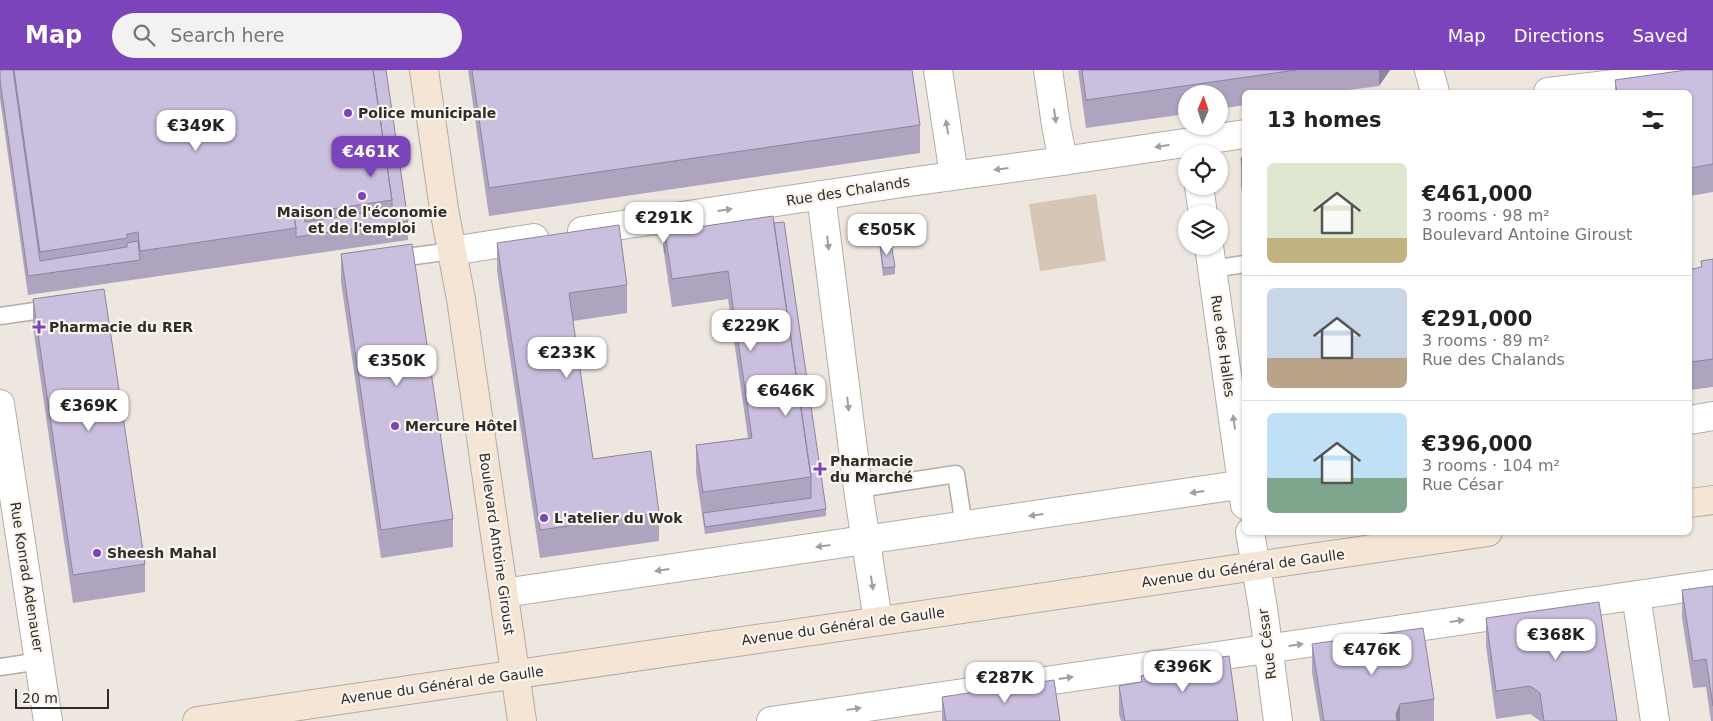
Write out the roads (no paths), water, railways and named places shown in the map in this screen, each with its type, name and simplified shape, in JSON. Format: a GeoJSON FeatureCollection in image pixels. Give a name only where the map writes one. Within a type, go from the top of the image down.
{"type":"FeatureCollection","features":[{"type":"Feature","properties":{"kind":"main road","name":"Boulevard Antoine Giroust"},"geometry":{"type":"LineString","coordinates":[[424,70],[444,209],[461,299],[522,721]]}},
{"type":"Feature","properties":{"kind":"main road"},"geometry":{"type":"LineString","coordinates":[[1692,503],[1713,500]]}},
{"type":"Feature","properties":{"kind":"main road","name":"Avenue du Général de Gaulle"},"geometry":{"type":"LineString","coordinates":[[197,721],[1468,535]]}},
{"type":"Feature","properties":{"kind":"street"},"geometry":{"type":"LineString","coordinates":[[938,70],[954,175]]}},
{"type":"Feature","properties":{"kind":"street"},"geometry":{"type":"LineString","coordinates":[[1048,70],[1063,161]]}},
{"type":"Feature","properties":{"kind":"street"},"geometry":{"type":"LineString","coordinates":[[1429,70],[1435,90]]}},
{"type":"Feature","properties":{"kind":"street"},"geometry":{"type":"LineString","coordinates":[[1574,90],[1713,72]]}},
{"type":"Feature","properties":{"kind":"street","name":"Rue des Chalands"},"geometry":{"type":"LineString","coordinates":[[1203,145],[1242,135]]}},
{"type":"Feature","properties":{"kind":"street","name":"Rue des Chalands"},"geometry":{"type":"LineString","coordinates":[[452,251],[954,175],[1063,161],[1178,149]]}},
{"type":"Feature","properties":{"kind":"street"},"geometry":{"type":"LineString","coordinates":[[821,195],[858,489],[878,621]]}},
{"type":"Feature","properties":{"kind":"street","name":"Rue des Halles"},"geometry":{"type":"LineString","coordinates":[[1210,258],[1242,477]]}},
{"type":"Feature","properties":{"kind":"street","name":"Rue Konrad Adenauer"},"geometry":{"type":"LineString","coordinates":[[0,404],[48,721]]}},
{"type":"Feature","properties":{"kind":"street"},"geometry":{"type":"LineString","coordinates":[[1692,420],[1713,416]]}},
{"type":"Feature","properties":{"kind":"street"},"geometry":{"type":"LineString","coordinates":[[504,593],[964,526],[1242,491]]}},
{"type":"Feature","properties":{"kind":"street"},"geometry":{"type":"LineString","coordinates":[[1251,535],[1257,566]]}},
{"type":"Feature","properties":{"kind":"street","name":"Rue César"},"geometry":{"type":"LineString","coordinates":[[1257,566],[1278,721]]}},
{"type":"Feature","properties":{"kind":"street"},"geometry":{"type":"LineString","coordinates":[[771,721],[896,712],[1268,649],[1713,584]]}},
{"type":"Feature","properties":{"kind":"street"},"geometry":{"type":"LineString","coordinates":[[1636,595],[1655,721]]}},
{"type":"Feature","properties":{"kind":"lane"},"geometry":{"type":"LineString","coordinates":[[375,262],[452,251]]}},
{"type":"Feature","properties":{"kind":"lane"},"geometry":{"type":"LineString","coordinates":[[1210,258],[1242,263]]}},
{"type":"Feature","properties":{"kind":"lane"},"geometry":{"type":"LineString","coordinates":[[0,316],[73,305]]}},
{"type":"Feature","properties":{"kind":"lane"},"geometry":{"type":"LineString","coordinates":[[858,489],[956,474],[964,526]]}},
{"type":"Feature","properties":{"kind":"lane"},"geometry":{"type":"LineString","coordinates":[[0,667],[40,661]]}},
{"type":"Feature","properties":{"kind":"place","name":"Police municipale"},"geometry":{"type":"Point","coordinates":[348,113]}},
{"type":"Feature","properties":{"kind":"place","name":"Maison de l'économie et de l'emploi"},"geometry":{"type":"Point","coordinates":[362,196]}},
{"type":"Feature","properties":{"kind":"place","name":"Pharmacie du RER"},"geometry":{"type":"Point","coordinates":[39,327]}},
{"type":"Feature","properties":{"kind":"place","name":"Mercure Hôtel"},"geometry":{"type":"Point","coordinates":[395,426]}},
{"type":"Feature","properties":{"kind":"place","name":"Pharmacie du Marché"},"geometry":{"type":"Point","coordinates":[820,469]}},
{"type":"Feature","properties":{"kind":"place","name":"L'atelier du Wok"},"geometry":{"type":"Point","coordinates":[544,518]}},
{"type":"Feature","properties":{"kind":"place","name":"Sheesh Mahal"},"geometry":{"type":"Point","coordinates":[97,553]}}]}
